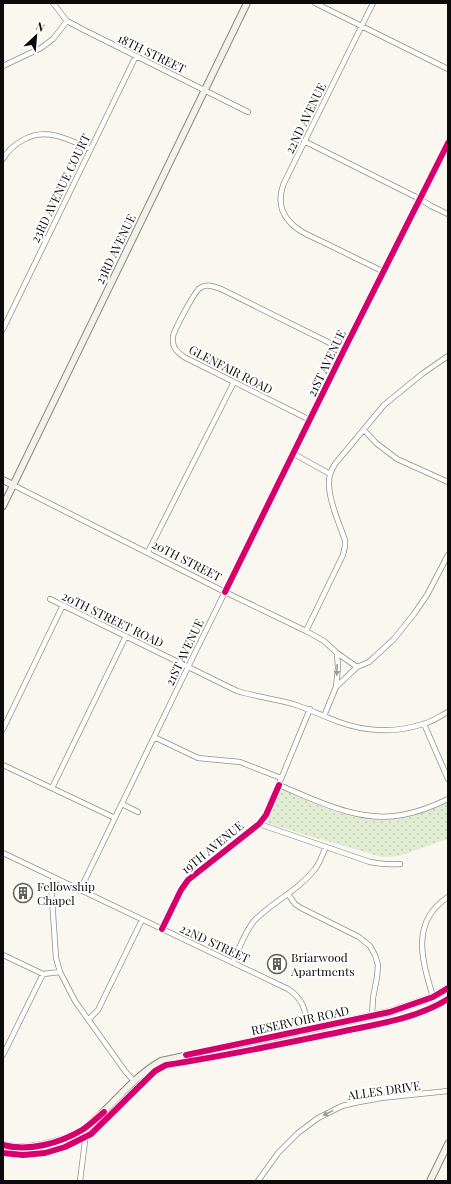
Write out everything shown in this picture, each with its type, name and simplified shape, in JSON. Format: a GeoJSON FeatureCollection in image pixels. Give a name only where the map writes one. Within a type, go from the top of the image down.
{"type":"FeatureCollection","features":[{"type":"Feature","properties":{"kind":"main road","name":"23RD AVENUE"},"geometry":{"type":"LineString","coordinates":[[3,506],[247,3]]}},
{"type":"Feature","properties":{"kind":"main road","name":"20TH STREET"},"geometry":{"type":"LineString","coordinates":[[3,480],[13,485]]}},
{"type":"Feature","properties":{"kind":"main road","name":"RESERVOIR ROAD"},"geometry":{"type":"LineString","coordinates":[[3,1145],[20,1147],[38,1146],[58,1141],[82,1130],[134,1081],[161,1061],[399,1010],[433,997],[448,988]]}},
{"type":"Feature","properties":{"kind":"main road"},"geometry":{"type":"LineString","coordinates":[[430,1179],[448,1144]]}},
{"type":"Feature","properties":{"kind":"street","name":"18TH STREET"},"geometry":{"type":"LineString","coordinates":[[52,3],[68,21],[84,30],[248,112]]}},
{"type":"Feature","properties":{"kind":"street"},"geometry":{"type":"LineString","coordinates":[[315,3],[448,69]]}},
{"type":"Feature","properties":{"kind":"street","name":"22ND AVENUE"},"geometry":{"type":"LineString","coordinates":[[373,3],[284,183],[280,192],[280,199],[288,220],[301,231],[384,272]]}},
{"type":"Feature","properties":{"kind":"street"},"geometry":{"type":"LineString","coordinates":[[3,66],[41,48],[53,39],[68,21]]}},
{"type":"Feature","properties":{"kind":"street","name":"23RD AVENUE COURT"},"geometry":{"type":"LineString","coordinates":[[3,329],[136,56]]}},
{"type":"Feature","properties":{"kind":"street"},"geometry":{"type":"LineString","coordinates":[[3,159],[6,153],[16,144],[37,134],[55,134],[68,138],[90,149]]}},
{"type":"Feature","properties":{"kind":"street"},"geometry":{"type":"LineString","coordinates":[[304,141],[448,214]]}},
{"type":"Feature","properties":{"kind":"street","name":"21ST AVENUE"},"geometry":{"type":"LineString","coordinates":[[80,890],[344,350],[448,143]]}},
{"type":"Feature","properties":{"kind":"street","name":"GLENFAIR ROAD"},"geometry":{"type":"LineString","coordinates":[[310,420],[184,357],[177,352],[174,343],[174,334],[193,296],[200,288],[210,286],[221,289],[344,350]]}},
{"type":"Feature","properties":{"kind":"street"},"geometry":{"type":"LineString","coordinates":[[306,631],[343,555],[345,546],[345,540],[328,486],[330,474],[335,464],[384,405],[422,374],[448,356]]}},
{"type":"Feature","properties":{"kind":"street"},"geometry":{"type":"LineString","coordinates":[[148,552],[234,382]]}},
{"type":"Feature","properties":{"kind":"street"},"geometry":{"type":"LineString","coordinates":[[364,430],[376,443],[392,456],[448,482]]}},
{"type":"Feature","properties":{"kind":"street"},"geometry":{"type":"LineString","coordinates":[[294,454],[330,474]]}},
{"type":"Feature","properties":{"kind":"street","name":"20TH STREET"},"geometry":{"type":"LineString","coordinates":[[13,485],[225,592],[306,631],[324,641],[357,667]]}},
{"type":"Feature","properties":{"kind":"street"},"geometry":{"type":"LineString","coordinates":[[336,687],[357,667],[369,662],[394,639],[427,595],[448,556]]}},
{"type":"Feature","properties":{"kind":"street","name":"20TH STREET ROAD"},"geometry":{"type":"LineString","coordinates":[[50,599],[237,691],[280,700],[310,709],[350,726],[373,730],[399,730],[424,724],[448,712]]}},
{"type":"Feature","properties":{"kind":"street"},"geometry":{"type":"LineString","coordinates":[[3,729],[63,605]]}},
{"type":"Feature","properties":{"kind":"street"},"geometry":{"type":"LineString","coordinates":[[52,788],[126,636]]}},
{"type":"Feature","properties":{"kind":"street"},"geometry":{"type":"LineString","coordinates":[[324,716],[336,687],[338,668],[337,652]]}},
{"type":"Feature","properties":{"kind":"street","name":"19TH AVENUE"},"geometry":{"type":"LineString","coordinates":[[162,929],[181,890],[188,880],[259,824],[266,815],[310,709]]}},
{"type":"Feature","properties":{"kind":"street"},"geometry":{"type":"LineString","coordinates":[[424,724],[448,779]]}},
{"type":"Feature","properties":{"kind":"street"},"geometry":{"type":"LineString","coordinates":[[154,737],[198,758],[240,762],[281,778]]}},
{"type":"Feature","properties":{"kind":"street"},"geometry":{"type":"LineString","coordinates":[[3,764],[115,818]]}},
{"type":"Feature","properties":{"kind":"street"},"geometry":{"type":"LineString","coordinates":[[279,785],[343,811],[374,816],[402,815],[421,810],[448,799]]}},
{"type":"Feature","properties":{"kind":"street"},"geometry":{"type":"LineString","coordinates":[[122,804],[138,812]]}},
{"type":"Feature","properties":{"kind":"street"},"geometry":{"type":"LineString","coordinates":[[259,824],[380,864],[400,864]]}},
{"type":"Feature","properties":{"kind":"street"},"geometry":{"type":"LineString","coordinates":[[233,963],[252,923],[305,880],[314,870],[326,847]]}},
{"type":"Feature","properties":{"kind":"street","name":"22ND STREET"},"geometry":{"type":"LineString","coordinates":[[3,853],[288,989],[302,1002],[309,1030]]}},
{"type":"Feature","properties":{"kind":"street"},"geometry":{"type":"LineString","coordinates":[[54,878],[52,885],[56,958],[60,972],[68,988],[88,1019],[134,1081]]}},
{"type":"Feature","properties":{"kind":"street"},"geometry":{"type":"LineString","coordinates":[[288,894],[295,904],[301,908],[359,937],[370,946],[378,965],[372,1016]]}},
{"type":"Feature","properties":{"kind":"street"},"geometry":{"type":"LineString","coordinates":[[433,997],[422,948],[423,931],[431,912],[439,903],[448,897]]}},
{"type":"Feature","properties":{"kind":"street"},"geometry":{"type":"LineString","coordinates":[[88,1019],[98,1010],[142,920]]}},
{"type":"Feature","properties":{"kind":"street"},"geometry":{"type":"LineString","coordinates":[[3,955],[43,974],[60,972]]}},
{"type":"Feature","properties":{"kind":"street"},"geometry":{"type":"LineString","coordinates":[[3,1055],[5,1045],[43,974]]}},
{"type":"Feature","properties":{"kind":"street","name":"ALLES DRIVE"},"geometry":{"type":"LineString","coordinates":[[258,1181],[278,1153],[298,1133],[318,1118],[342,1106],[381,1098],[448,1091]]}},
{"type":"Feature","properties":{"kind":"street"},"geometry":{"type":"LineString","coordinates":[[80,1181],[85,1141],[82,1130]]}},
{"type":"Feature","properties":{"kind":"street"},"geometry":{"type":"LineString","coordinates":[[430,1179],[437,1181]]}},
{"type":"Feature","properties":{"kind":"green space"},"geometry":{"type":"Polygon","coordinates":[[[280,788],[315,804],[340,813],[365,819],[377,820],[404,818],[448,801],[448,839],[399,856],[382,857],[316,838],[267,823],[280,788]]]}},
{"type":"Feature","properties":{"kind":"cycle path"},"geometry":{"type":"LineString","coordinates":[[225,592],[448,143]]}},
{"type":"Feature","properties":{"kind":"cycle path"},"geometry":{"type":"LineString","coordinates":[[162,929],[181,890],[188,880],[259,824],[266,815],[279,785]]}},
{"type":"Feature","properties":{"kind":"cycle path"},"geometry":{"type":"LineString","coordinates":[[186,1055],[390,1012],[433,997],[448,988]]}},
{"type":"Feature","properties":{"kind":"cycle path"},"geometry":{"type":"LineString","coordinates":[[3,1153],[23,1155],[45,1153],[65,1147],[91,1134],[155,1071],[166,1065],[253,1050],[396,1020],[436,1006],[448,999]]}},
{"type":"Feature","properties":{"kind":"cycle path"},"geometry":{"type":"LineString","coordinates":[[3,1145],[13,1147],[34,1147],[64,1139],[91,1124],[104,1112]]}},
{"type":"Feature","properties":{"kind":"place","name":"Fellowship Chapel"},"geometry":{"type":"Point","coordinates":[23,893]}},
{"type":"Feature","properties":{"kind":"place","name":"Briarwood Apartments"},"geometry":{"type":"Point","coordinates":[277,964]}}]}
